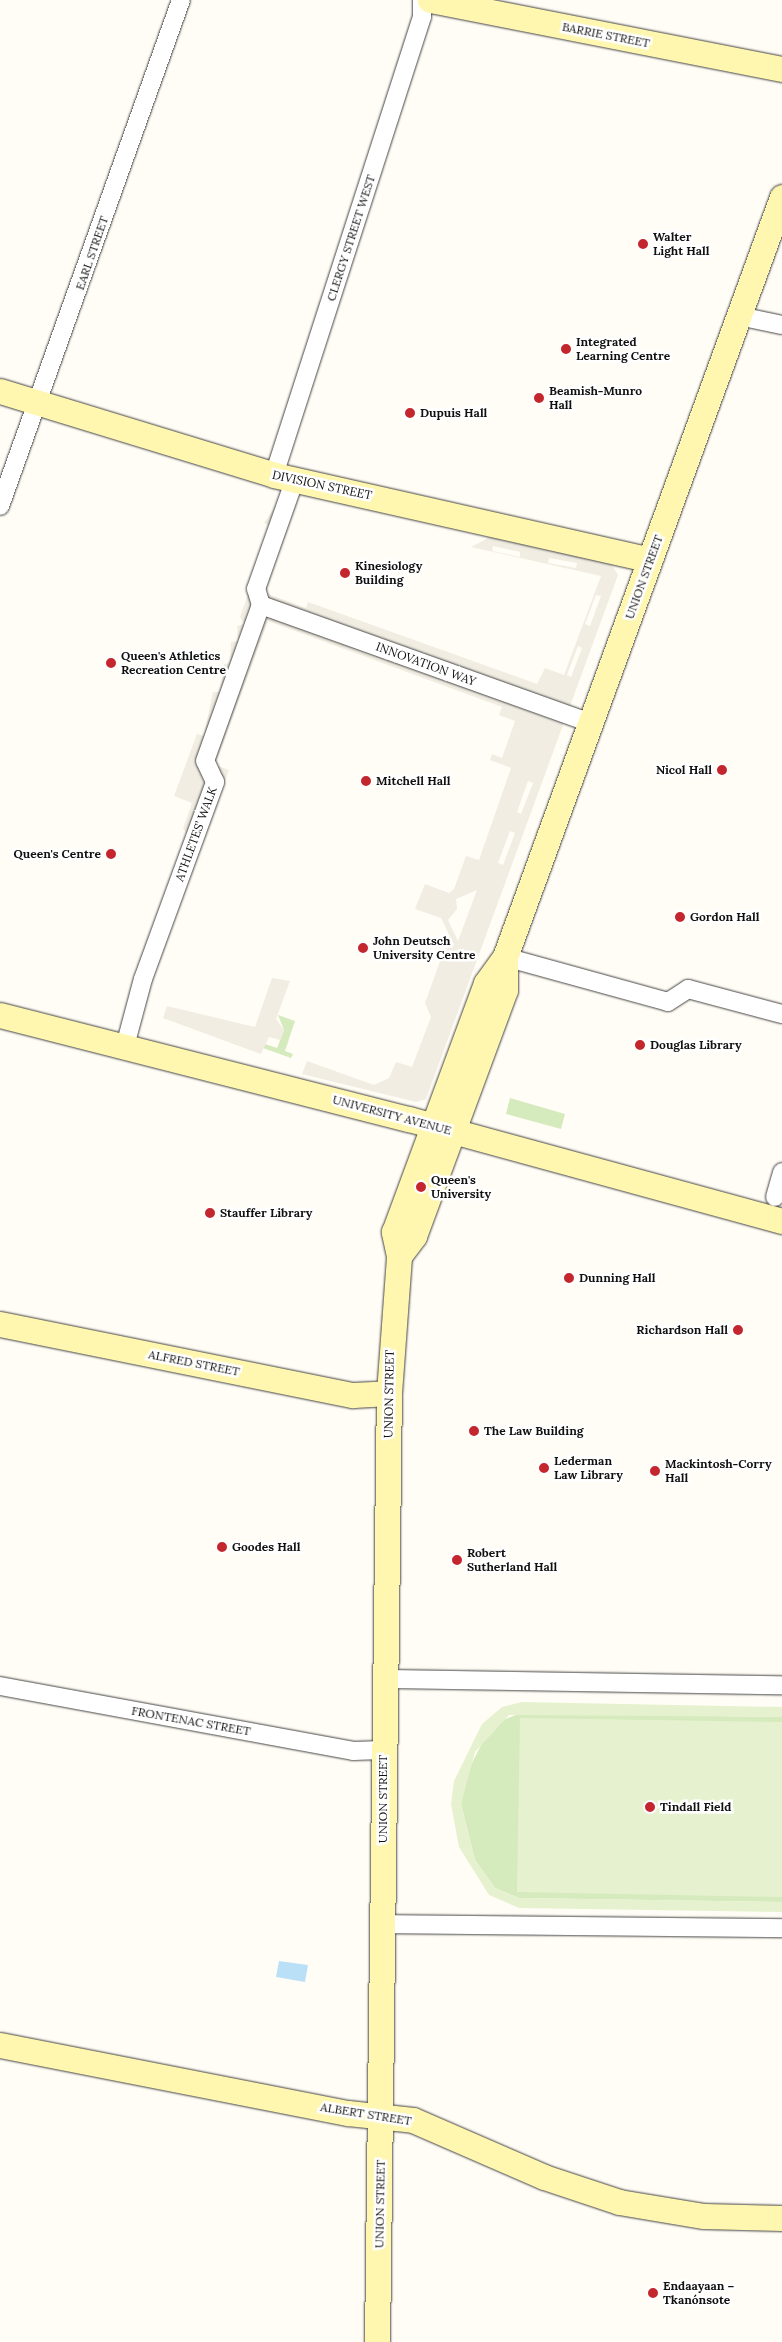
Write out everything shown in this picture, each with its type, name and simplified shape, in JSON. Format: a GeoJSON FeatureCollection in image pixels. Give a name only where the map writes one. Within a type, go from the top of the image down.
{"type":"FeatureCollection","features":[{"type":"Feature","properties":{"kind":"main road","name":"BARRIE STREET"},"geometry":{"type":"LineString","coordinates":[[430,0],[782,69]]}},
{"type":"Feature","properties":{"kind":"main road","name":"UNION STREET"},"geometry":{"type":"LineString","coordinates":[[377,2342],[382,2117],[383,1750],[389,1394],[399,1256],[414,1236],[443,1129],[505,990],[505,957],[782,197]]}},
{"type":"Feature","properties":{"kind":"main road","name":"DIVISION STREET"},"geometry":{"type":"LineString","coordinates":[[0,391],[284,477],[650,560]]}},
{"type":"Feature","properties":{"kind":"main road","name":"UNIVERSITY AVENUE"},"geometry":{"type":"LineString","coordinates":[[0,1015],[443,1129],[782,1221]]}},
{"type":"Feature","properties":{"kind":"main road","name":"ALFRED STREET"},"geometry":{"type":"LineString","coordinates":[[0,1324],[354,1395],[389,1394]]}},
{"type":"Feature","properties":{"kind":"main road","name":"ALBERT STREET"},"geometry":{"type":"LineString","coordinates":[[0,2045],[423,2124],[544,2177],[620,2202],[704,2216],[782,2218]]}},
{"type":"Feature","properties":{"kind":"street","name":"EARL STREET"},"geometry":{"type":"LineString","coordinates":[[0,506],[181,0]]}},
{"type":"Feature","properties":{"kind":"street","name":"CLERGY STREET WEST"},"geometry":{"type":"LineString","coordinates":[[284,477],[422,17],[422,0]]}},
{"type":"Feature","properties":{"kind":"street"},"geometry":{"type":"LineString","coordinates":[[739,316],[782,325]]}},
{"type":"Feature","properties":{"kind":"street","name":"ATHLETES’ WALK"},"geometry":{"type":"LineString","coordinates":[[125,1046],[159,935],[215,782],[204,761],[261,604],[256,589],[284,477]]}},
{"type":"Feature","properties":{"kind":"street","name":"INNOVATION WAY"},"geometry":{"type":"LineString","coordinates":[[261,604],[590,724]]}},
{"type":"Feature","properties":{"kind":"street"},"geometry":{"type":"LineString","coordinates":[[505,957],[668,1002],[688,989],[782,1014]]}},
{"type":"Feature","properties":{"kind":"street"},"geometry":{"type":"LineString","coordinates":[[775,1197],[782,1172]]}},
{"type":"Feature","properties":{"kind":"street"},"geometry":{"type":"LineString","coordinates":[[384,1679],[782,1685]]}},
{"type":"Feature","properties":{"kind":"street","name":"FRONTENAC STREET"},"geometry":{"type":"LineString","coordinates":[[0,1686],[352,1751],[383,1750]]}},
{"type":"Feature","properties":{"kind":"street"},"geometry":{"type":"LineString","coordinates":[[383,1924],[782,1928]]}},
{"type":"Feature","properties":{"kind":"green space"},"geometry":{"type":"Polygon","coordinates":[[[278,1015],[295,1021],[285,1051],[293,1054],[291,1058],[263,1048],[265,1044],[277,1048],[284,1030],[278,1015]]]}},
{"type":"Feature","properties":{"kind":"green space"},"geometry":{"type":"Polygon","coordinates":[[[510,1098],[565,1114],[561,1129],[506,1114],[510,1098]]]}},
{"type":"Feature","properties":{"kind":"green space"},"geometry":{"type":"Polygon","coordinates":[[[522,1702],[782,1707],[782,1717],[509,1715],[475,1752],[461,1804],[475,1860],[495,1888],[519,1898],[782,1902],[782,1912],[519,1908],[489,1895],[459,1847],[451,1804],[454,1781],[482,1724],[502,1707],[522,1702]]]}},
{"type":"Feature","properties":{"kind":"green space","name":"Tindall Field"},"geometry":{"type":"Polygon","coordinates":[[[521,1713],[782,1717],[782,1902],[519,1898],[495,1888],[475,1860],[461,1804],[466,1775],[486,1735],[498,1722],[521,1713]]]}},
{"type":"Feature","properties":{"kind":"green space","name":"Tindall Field"},"geometry":{"type":"Polygon","coordinates":[[[520,1718],[782,1722],[782,1897],[517,1892],[520,1718]]]}},
{"type":"Feature","properties":{"kind":"shaded area"},"geometry":{"type":"Polygon","coordinates":[[[290,495],[298,499],[265,593],[306,608],[308,602],[537,684],[545,668],[564,675],[601,576],[471,547],[492,536],[611,564],[618,575],[426,1099],[416,1102],[302,1074],[307,1061],[374,1085],[389,1078],[396,1062],[412,1067],[431,1017],[425,1003],[444,950],[454,945],[441,918],[415,909],[425,884],[449,893],[454,889],[466,856],[479,860],[511,768],[490,760],[492,754],[502,758],[515,721],[499,715],[502,707],[268,621],[215,765],[229,770],[197,851],[183,828],[192,803],[174,796],[197,734],[204,736],[213,692],[220,692],[224,664],[230,663],[231,642],[238,641],[237,626],[244,624],[240,617],[272,527],[264,523],[279,501],[290,495]],[[493,546],[492,551],[520,557],[520,552],[493,546]],[[549,558],[548,563],[576,568],[577,563],[549,558]],[[596,595],[585,624],[590,626],[601,596],[596,595]],[[578,646],[567,675],[571,677],[582,648],[578,646]],[[528,781],[517,812],[521,814],[533,783],[528,781]],[[510,831],[498,863],[503,865],[515,833],[510,831]],[[477,890],[456,899],[457,909],[448,920],[458,941],[477,890]]]}},
{"type":"Feature","properties":{"kind":"shaded area"},"geometry":{"type":"Polygon","coordinates":[[[272,978],[290,981],[276,1019],[284,1030],[280,1040],[269,1037],[261,1054],[163,1018],[167,1006],[255,1027],[272,978]]]}},
{"type":"Feature","properties":{"kind":"water"},"geometry":{"type":"Polygon","coordinates":[[[279,1961],[308,1965],[305,1982],[276,1977],[279,1961]]]}},
{"type":"Feature","properties":{"kind":"place","name":"Walter Light Hall"},"geometry":{"type":"Point","coordinates":[643,244]}},
{"type":"Feature","properties":{"kind":"place","name":"Integrated Learning Centre"},"geometry":{"type":"Point","coordinates":[566,349]}},
{"type":"Feature","properties":{"kind":"place","name":"Beamish-Munro Hall"},"geometry":{"type":"Point","coordinates":[539,398]}},
{"type":"Feature","properties":{"kind":"place","name":"Dupuis Hall"},"geometry":{"type":"Point","coordinates":[410,413]}},
{"type":"Feature","properties":{"kind":"place","name":"Kinesiology Building"},"geometry":{"type":"Point","coordinates":[345,573]}},
{"type":"Feature","properties":{"kind":"place","name":"Queen's Athletics Recreation Centre"},"geometry":{"type":"Point","coordinates":[111,663]}},
{"type":"Feature","properties":{"kind":"place","name":"Nicol Hall"},"geometry":{"type":"Point","coordinates":[722,770]}},
{"type":"Feature","properties":{"kind":"place","name":"Mitchell Hall"},"geometry":{"type":"Point","coordinates":[366,781]}},
{"type":"Feature","properties":{"kind":"place","name":"Queen's Centre"},"geometry":{"type":"Point","coordinates":[111,854]}},
{"type":"Feature","properties":{"kind":"place","name":"Gordon Hall"},"geometry":{"type":"Point","coordinates":[680,917]}},
{"type":"Feature","properties":{"kind":"place","name":"John Deutsch University Centre"},"geometry":{"type":"Point","coordinates":[363,948]}},
{"type":"Feature","properties":{"kind":"place","name":"Douglas Library"},"geometry":{"type":"Point","coordinates":[640,1045]}},
{"type":"Feature","properties":{"kind":"place","name":"Queen's University"},"geometry":{"type":"Point","coordinates":[421,1187]}},
{"type":"Feature","properties":{"kind":"place","name":"Stauffer Library"},"geometry":{"type":"Point","coordinates":[210,1213]}},
{"type":"Feature","properties":{"kind":"place","name":"Dunning Hall"},"geometry":{"type":"Point","coordinates":[569,1278]}},
{"type":"Feature","properties":{"kind":"place","name":"Richardson Hall"},"geometry":{"type":"Point","coordinates":[738,1330]}},
{"type":"Feature","properties":{"kind":"place","name":"The Law Building"},"geometry":{"type":"Point","coordinates":[474,1431]}},
{"type":"Feature","properties":{"kind":"place","name":"Lederman Law Library"},"geometry":{"type":"Point","coordinates":[544,1468]}},
{"type":"Feature","properties":{"kind":"place","name":"Mackintosh-Corry Hall"},"geometry":{"type":"Point","coordinates":[655,1471]}},
{"type":"Feature","properties":{"kind":"place","name":"Goodes Hall"},"geometry":{"type":"Point","coordinates":[222,1547]}},
{"type":"Feature","properties":{"kind":"place","name":"Robert Sutherland Hall"},"geometry":{"type":"Point","coordinates":[457,1560]}},
{"type":"Feature","properties":{"kind":"place","name":"Tindall Field"},"geometry":{"type":"Point","coordinates":[650,1807]}},
{"type":"Feature","properties":{"kind":"place","name":"Endaayaan – Tkanónsote"},"geometry":{"type":"Point","coordinates":[653,2293]}}]}
